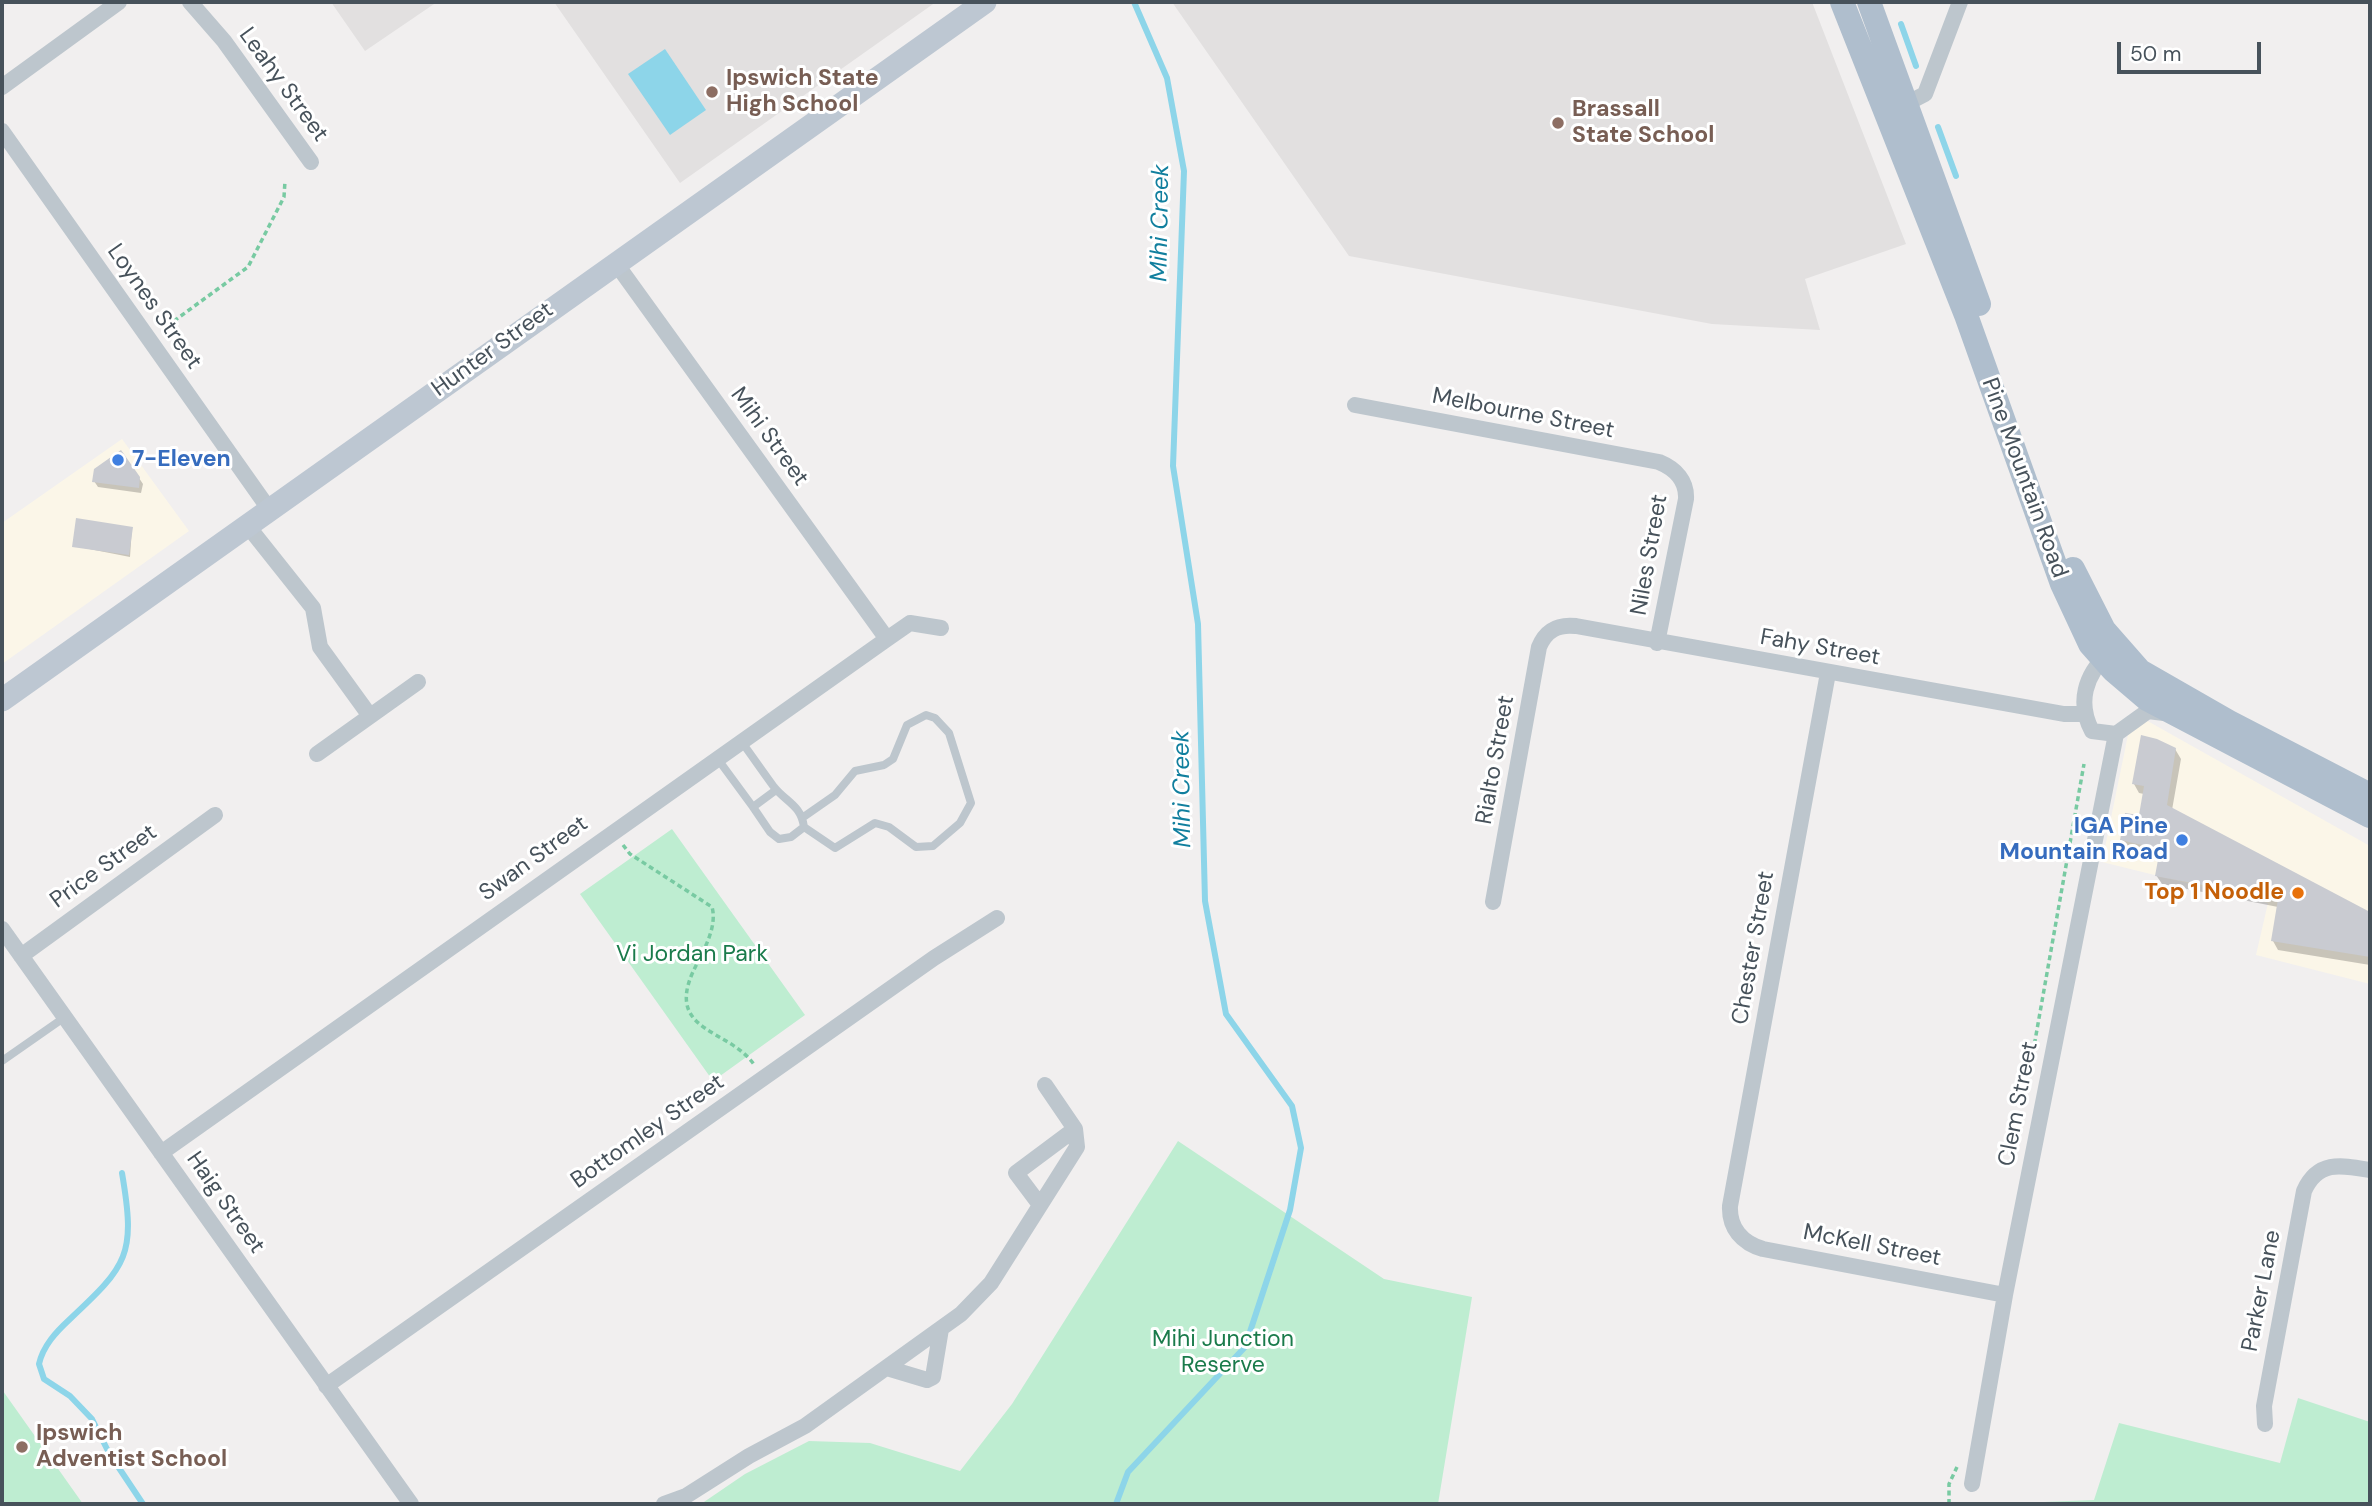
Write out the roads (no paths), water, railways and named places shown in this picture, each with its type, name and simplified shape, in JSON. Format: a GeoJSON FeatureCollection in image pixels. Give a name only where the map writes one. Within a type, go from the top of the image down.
{"type":"FeatureCollection","features":[{"type":"Feature","properties":{"kind":"main road","name":"Hunter Street"},"geometry":{"type":"LineString","coordinates":[[2,700],[615,262],[985,2]]}},
{"type":"Feature","properties":{"kind":"main road","name":"Pine Mountain Road"},"geometry":{"type":"LineString","coordinates":[[1842,2],[1897,109],[2076,577],[2109,653],[2140,671],[2146,700],[2370,816]]}},
{"type":"Feature","properties":{"kind":"main road","name":"Pine Mountain Road"},"geometry":{"type":"LineString","coordinates":[[1870,2],[1897,109]]}},
{"type":"Feature","properties":{"kind":"main road","name":"Pine Mountain Road"},"geometry":{"type":"LineString","coordinates":[[2146,700],[2370,795]]}},
{"type":"Feature","properties":{"kind":"street"},"geometry":{"type":"LineString","coordinates":[[2,87],[119,2]]}},
{"type":"Feature","properties":{"kind":"street","name":"Leahy Street"},"geometry":{"type":"LineString","coordinates":[[190,2],[224,41],[311,162]]}},
{"type":"Feature","properties":{"kind":"street"},"geometry":{"type":"LineString","coordinates":[[1897,109],[1924,94],[1960,2]]}},
{"type":"Feature","properties":{"kind":"street","name":"Loynes Street"},"geometry":{"type":"LineString","coordinates":[[2,131],[270,509]]}},
{"type":"Feature","properties":{"kind":"street","name":"Mihi Street"},"geometry":{"type":"LineString","coordinates":[[615,262],[887,639]]}},
{"type":"Feature","properties":{"kind":"street","name":"Melbourne Street"},"geometry":{"type":"LineString","coordinates":[[1355,405],[1659,463],[1680,477]]}},
{"type":"Feature","properties":{"kind":"street","name":"Niles Street"},"geometry":{"type":"LineString","coordinates":[[1657,643],[1686,499],[1680,477]]}},
{"type":"Feature","properties":{"kind":"street"},"geometry":{"type":"LineString","coordinates":[[247,525],[313,608],[320,647],[370,716]]}},
{"type":"Feature","properties":{"kind":"street","name":"Swan Street"},"geometry":{"type":"LineString","coordinates":[[161,1153],[612,831],[909,624],[942,628]]}},
{"type":"Feature","properties":{"kind":"street","name":"Fahy Street"},"geometry":{"type":"LineString","coordinates":[[1551,630],[1576,626],[1657,643],[2064,714],[2083,714]]}},
{"type":"Feature","properties":{"kind":"street","name":"Rialto Street"},"geometry":{"type":"LineString","coordinates":[[1493,902],[1539,647],[1551,630]]}},
{"type":"Feature","properties":{"kind":"street"},"geometry":{"type":"LineString","coordinates":[[2109,653],[2088,680],[2083,714],[2092,731],[2116,734],[2146,700]]}},
{"type":"Feature","properties":{"kind":"street","name":"Chester Street"},"geometry":{"type":"LineString","coordinates":[[1736,1231],[1730,1206],[1828,673]]}},
{"type":"Feature","properties":{"kind":"street"},"geometry":{"type":"LineString","coordinates":[[317,754],[418,682]]}},
{"type":"Feature","properties":{"kind":"street","name":"Clem Street"},"geometry":{"type":"LineString","coordinates":[[1972,1484],[2005,1295],[2116,734]]}},
{"type":"Feature","properties":{"kind":"street","name":"Price Street"},"geometry":{"type":"LineString","coordinates":[[21,956],[215,815]]}},
{"type":"Feature","properties":{"kind":"street","name":"Bottomley Street"},"geometry":{"type":"LineString","coordinates":[[326,1385],[934,958],[997,918]]}},
{"type":"Feature","properties":{"kind":"street","name":"Haig Street"},"geometry":{"type":"LineString","coordinates":[[2,929],[411,1504]]}},
{"type":"Feature","properties":{"kind":"street"},"geometry":{"type":"LineString","coordinates":[[664,1504],[686,1496],[749,1456],[805,1426],[942,1329],[990,1283],[1074,1153],[1078,1140],[1075,1129],[1045,1085]]}},
{"type":"Feature","properties":{"kind":"street"},"geometry":{"type":"LineString","coordinates":[[1040,1205],[1016,1173],[1075,1129]]}},
{"type":"Feature","properties":{"kind":"street","name":"Parker Lane"},"geometry":{"type":"LineString","coordinates":[[2265,1424],[2264,1406],[2304,1191],[2319,1170],[2342,1165],[2370,1170]]}},
{"type":"Feature","properties":{"kind":"street","name":"McKell Street"},"geometry":{"type":"LineString","coordinates":[[1736,1231],[1748,1242],[1763,1249],[2005,1295]]}},
{"type":"Feature","properties":{"kind":"street"},"geometry":{"type":"LineString","coordinates":[[887,1368],[926,1380],[933,1377],[942,1329]]}},
{"type":"Feature","properties":{"kind":"lane"},"geometry":{"type":"LineString","coordinates":[[717,758],[770,832],[779,839],[791,837],[803,822],[835,795],[850,775],[884,765],[893,759],[907,725],[926,715],[945,726],[969,789],[971,803],[960,823],[933,846],[916,847],[889,827],[874,823],[835,848],[803,822],[789,798],[776,790],[741,741]]}},
{"type":"Feature","properties":{"kind":"lane"},"geometry":{"type":"LineString","coordinates":[[753,807],[776,790]]}},
{"type":"Feature","properties":{"kind":"lane"},"geometry":{"type":"LineString","coordinates":[[2,1061],[65,1017]]}},
{"type":"Feature","properties":{"kind":"water"},"geometry":{"type":"Polygon","coordinates":[[[665,49],[706,110],[670,135],[628,74],[665,49]]]}},
{"type":"Feature","properties":{"kind":"waterway","name":"Mihi Creek"},"geometry":{"type":"LineString","coordinates":[[1116,1504],[1128,1472],[1245,1347],[1290,1210],[1301,1148],[1292,1106],[1226,1014],[1205,901],[1198,624],[1173,466],[1184,171],[1167,78],[1134,2]]}},
{"type":"Feature","properties":{"kind":"waterway"},"geometry":{"type":"LineString","coordinates":[[1901,24],[1916,66]]}},
{"type":"Feature","properties":{"kind":"waterway"},"geometry":{"type":"LineString","coordinates":[[1938,127],[1956,176]]}},
{"type":"Feature","properties":{"kind":"waterway"},"geometry":{"type":"LineString","coordinates":[[122,1173],[128,1223],[123,1257],[104,1285],[59,1329],[44,1351],[39,1364],[44,1379],[70,1396],[92,1419],[109,1453],[143,1504]]}},
{"type":"Feature","properties":{"kind":"place","name":"Ipswich State High School"},"geometry":{"type":"Point","coordinates":[712,92]}},
{"type":"Feature","properties":{"kind":"place","name":"Brassall State School"},"geometry":{"type":"Point","coordinates":[1558,123]}},
{"type":"Feature","properties":{"kind":"place","name":"7-Eleven"},"geometry":{"type":"Point","coordinates":[118,460]}},
{"type":"Feature","properties":{"kind":"place","name":"IGA Pine Mountain Road"},"geometry":{"type":"Point","coordinates":[2182,840]}},
{"type":"Feature","properties":{"kind":"place","name":"Top 1 Noodle"},"geometry":{"type":"Point","coordinates":[2298,893]}},
{"type":"Feature","properties":{"kind":"place","name":"Ipswich Adventist School"},"geometry":{"type":"Point","coordinates":[22,1447]}},
{"type":"Feature","properties":{"kind":"park label","name":"Vi Jordan Park"},"geometry":{"type":"Point","coordinates":[692,955]}},
{"type":"Feature","properties":{"kind":"park label","name":"Mihi Junction Reserve"},"geometry":{"type":"Point","coordinates":[1223,1353]}}]}
